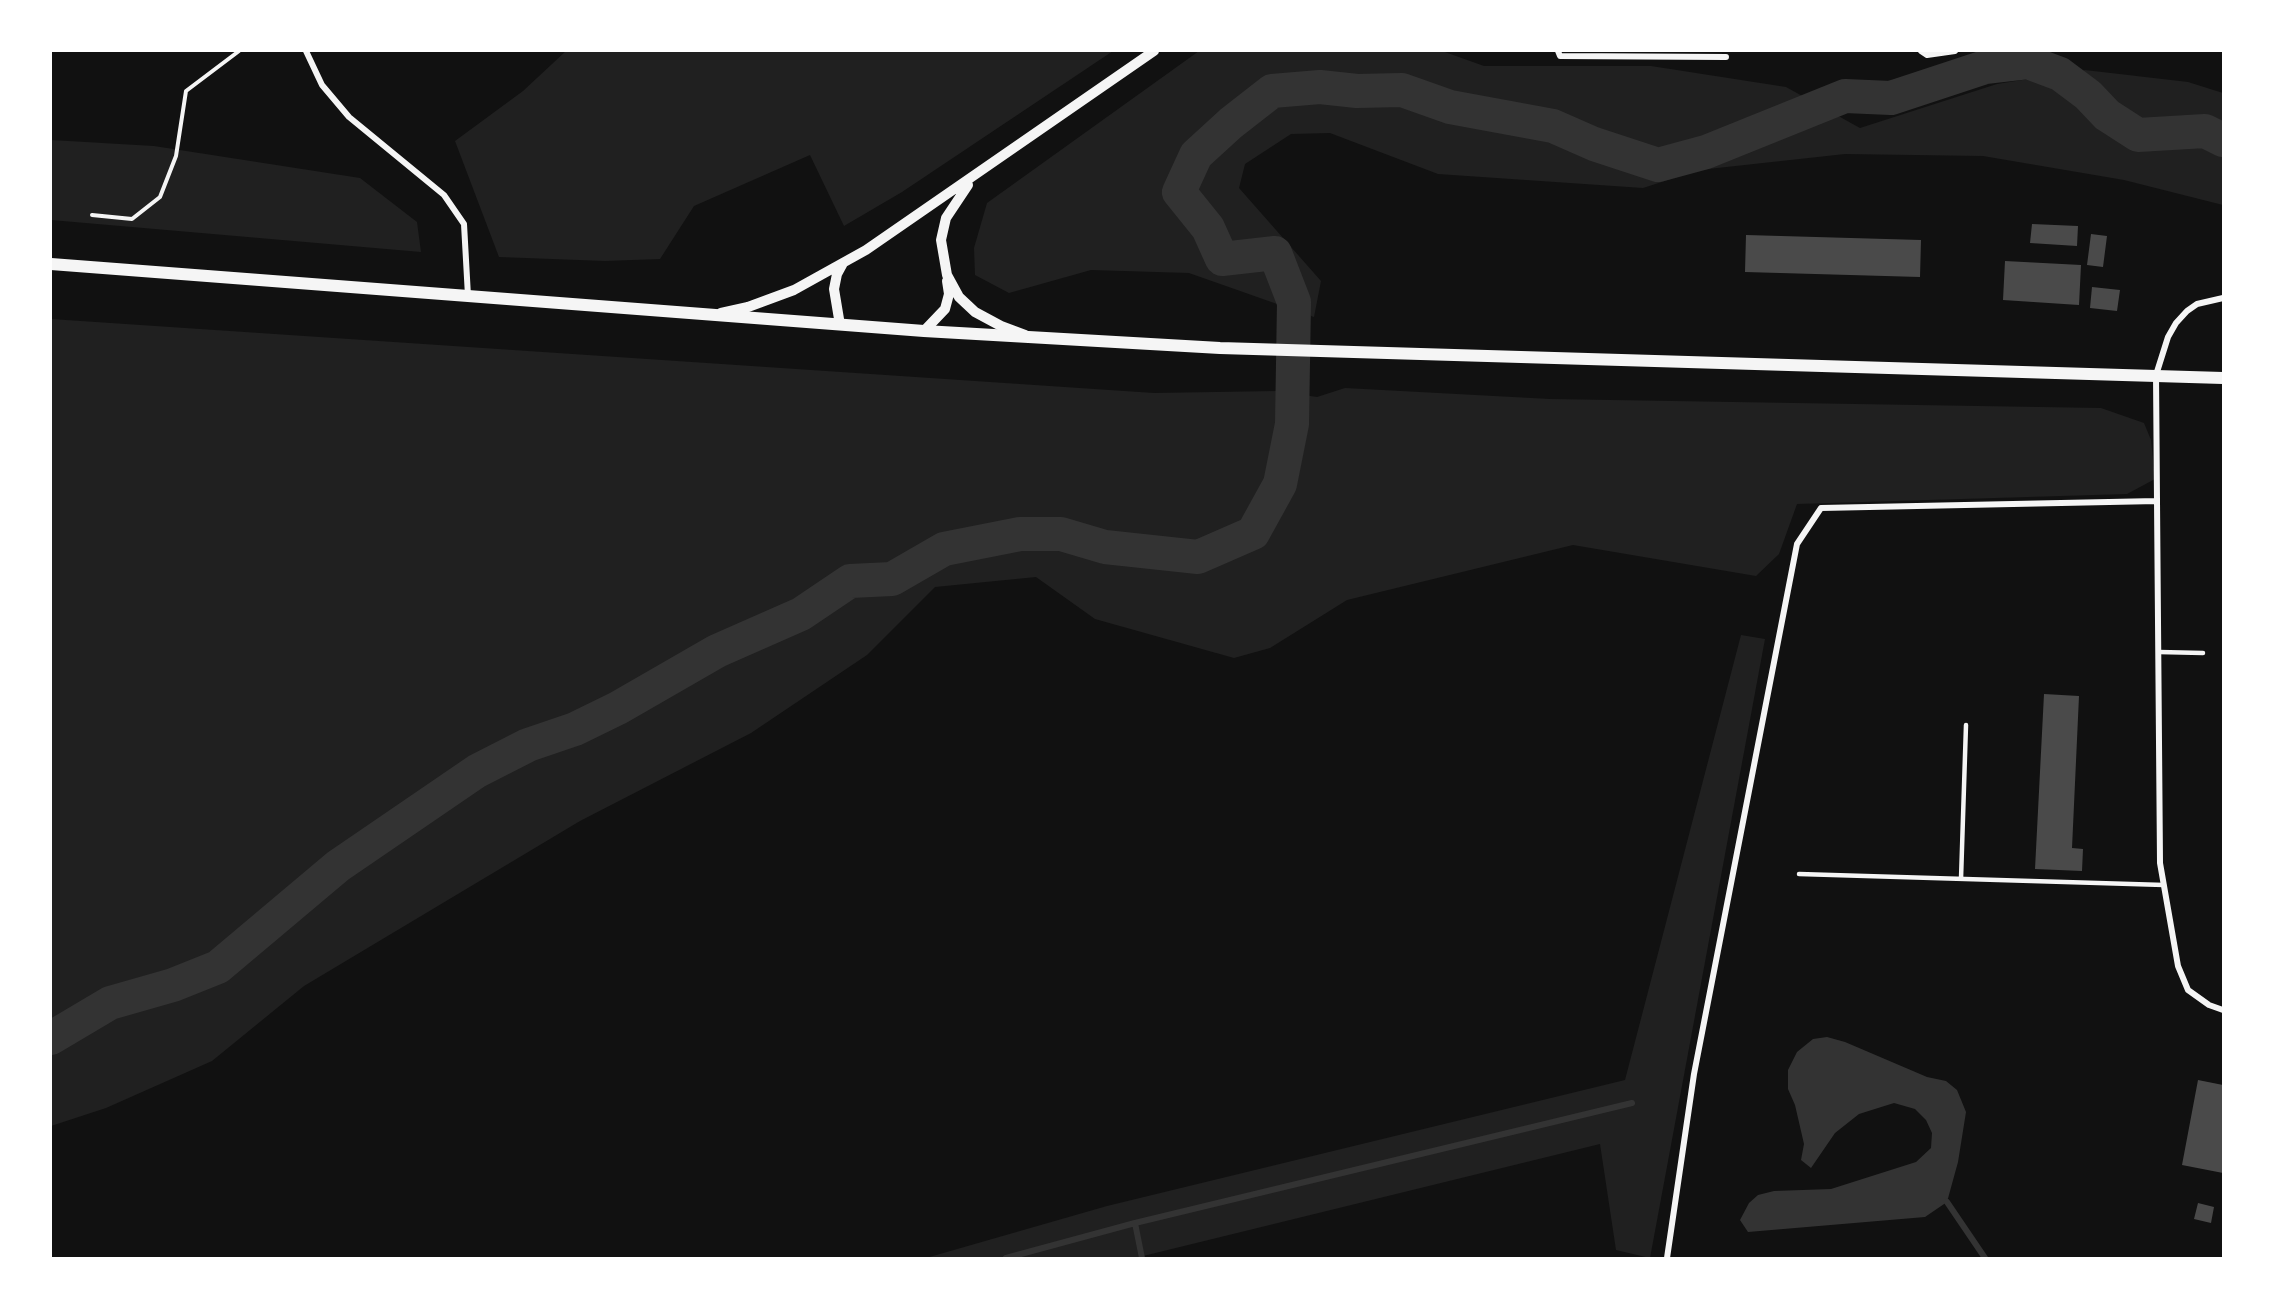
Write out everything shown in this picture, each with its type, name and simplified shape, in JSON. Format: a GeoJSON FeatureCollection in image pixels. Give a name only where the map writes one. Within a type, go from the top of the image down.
{"type":"FeatureCollection","features":[{"type":"Feature","properties":{"kind":"main road"},"geometry":{"type":"LineString","coordinates":[[51,264],[840,325],[1220,348],[2223,378]]}},
{"type":"Feature","properties":{"kind":"street"},"geometry":{"type":"LineString","coordinates":[[306,51],[322,86],[349,117],[444,195],[464,224],[468,296]]}},
{"type":"Feature","properties":{"kind":"street"},"geometry":{"type":"LineString","coordinates":[[715,315],[770,300],[843,262],[978,173],[1154,51]]}},
{"type":"Feature","properties":{"kind":"street"},"geometry":{"type":"LineString","coordinates":[[1558,51],[1560,56],[1726,57]]}},
{"type":"Feature","properties":{"kind":"street"},"geometry":{"type":"LineString","coordinates":[[1921,51],[1927,55],[1954,51]]}},
{"type":"Feature","properties":{"kind":"street"},"geometry":{"type":"LineString","coordinates":[[924,331],[945,309],[949,294],[941,240],[946,218],[957,198],[978,173]]}},
{"type":"Feature","properties":{"kind":"street"},"geometry":{"type":"LineString","coordinates":[[840,325],[834,289],[837,274],[843,262]]}},
{"type":"Feature","properties":{"kind":"street"},"geometry":{"type":"LineString","coordinates":[[946,275],[958,297],[975,312],[1001,326],[1031,337]]}},
{"type":"Feature","properties":{"kind":"street"},"geometry":{"type":"LineString","coordinates":[[2223,298],[2197,304],[2176,323],[2168,337],[2156,375],[2160,862],[2178,966],[2188,990],[2209,1005],[2223,1010]]}},
{"type":"Feature","properties":{"kind":"street"},"geometry":{"type":"LineString","coordinates":[[1667,1258],[1694,1074],[1797,544],[1821,508],[2157,501]]}},
{"type":"Feature","properties":{"kind":"lane"},"geometry":{"type":"LineString","coordinates":[[2159,652],[2203,653]]}},
{"type":"Feature","properties":{"kind":"lane"},"geometry":{"type":"LineString","coordinates":[[1961,879],[1966,725]]}},
{"type":"Feature","properties":{"kind":"lane"},"geometry":{"type":"LineString","coordinates":[[1799,874],[2164,885]]}},
{"type":"Feature","properties":{"kind":"path"},"geometry":{"type":"LineString","coordinates":[[92,215],[132,219],[160,197],[176,156],[186,91],[239,51]]}},
{"type":"Feature","properties":{"kind":"shaded area"},"geometry":{"type":"Polygon","coordinates":[[[566,51],[1113,51],[902,192],[844,226],[810,155],[694,206],[660,259],[605,261],[499,257],[455,141],[523,91],[566,51]]]}},
{"type":"Feature","properties":{"kind":"shaded area"},"geometry":{"type":"Polygon","coordinates":[[[1199,51],[1442,51],[1484,66],[1651,66],[1786,87],[1860,128],[1997,84],[2085,70],[2188,82],[2223,93],[2223,205],[2124,180],[1983,156],[1845,154],[1699,170],[1643,188],[1438,174],[1330,133],[1291,134],[1245,164],[1239,188],[1321,281],[1314,317],[1189,273],[1091,270],[1009,293],[975,275],[974,248],[987,203],[1199,51]]]}},
{"type":"Feature","properties":{"kind":"shaded area"},"geometry":{"type":"Polygon","coordinates":[[[51,140],[154,146],[360,178],[417,222],[421,252],[51,220],[51,140]]]}},
{"type":"Feature","properties":{"kind":"shaded area"},"geometry":{"type":"Polygon","coordinates":[[[51,319],[1154,393],[1277,391],[1317,397],[1345,388],[1550,399],[2101,408],[2144,423],[2151,440],[2155,479],[2127,494],[1797,504],[1779,554],[1756,576],[1573,545],[1347,600],[1270,648],[1234,658],[1095,619],[1036,577],[935,587],[867,655],[751,733],[580,821],[304,986],[212,1061],[106,1108],[51,1126],[51,319]]]}},
{"type":"Feature","properties":{"kind":"shaded area"},"geometry":{"type":"Polygon","coordinates":[[[1741,635],[1765,639],[1650,1258],[1616,1250],[1600,1144],[1135,1258],[926,1258],[1107,1206],[1625,1080],[1741,635]]]}},
{"type":"Feature","properties":{"kind":"shaded area"},"geometry":{"type":"Polygon","coordinates":[[[1827,1037],[1845,1042],[1927,1077],[1946,1081],[1957,1090],[1966,1112],[1958,1162],[1947,1202],[1925,1217],[1748,1232],[1740,1220],[1749,1203],[1758,1195],[1774,1191],[1831,1189],[1916,1162],[1931,1148],[1932,1133],[1926,1120],[1915,1109],[1894,1103],[1859,1114],[1835,1133],[1811,1168],[1801,1160],[1804,1144],[1795,1105],[1788,1089],[1788,1070],[1797,1052],[1813,1039],[1827,1037]]]}},
{"type":"Feature","properties":{"kind":"building"},"geometry":{"type":"Polygon","coordinates":[[[2032,224],[2078,226],[2077,246],[2030,243],[2032,224]]]}},
{"type":"Feature","properties":{"kind":"building"},"geometry":{"type":"Polygon","coordinates":[[[2091,234],[2107,236],[2103,267],[2087,265],[2091,234]]]}},
{"type":"Feature","properties":{"kind":"building"},"geometry":{"type":"Polygon","coordinates":[[[1746,235],[1921,240],[1920,277],[1745,272],[1746,235]]]}},
{"type":"Feature","properties":{"kind":"building"},"geometry":{"type":"Polygon","coordinates":[[[2005,261],[2081,265],[2079,305],[2003,300],[2005,261]]]}},
{"type":"Feature","properties":{"kind":"building"},"geometry":{"type":"Polygon","coordinates":[[[2092,287],[2120,290],[2117,311],[2090,308],[2092,287]]]}},
{"type":"Feature","properties":{"kind":"building"},"geometry":{"type":"Polygon","coordinates":[[[2044,694],[2079,696],[2072,848],[2083,849],[2082,871],[2035,869],[2044,694]]]}},
{"type":"Feature","properties":{"kind":"building"},"geometry":{"type":"Polygon","coordinates":[[[2198,1080],[2223,1085],[2223,1173],[2182,1165],[2198,1080]]]}},
{"type":"Feature","properties":{"kind":"building"},"geometry":{"type":"Polygon","coordinates":[[[2198,1203],[2214,1207],[2211,1223],[2194,1219],[2198,1203]]]}},
{"type":"Feature","properties":{"kind":"waterway"},"geometry":{"type":"LineString","coordinates":[[51,1038],[110,1003],[173,985],[218,967],[338,866],[477,771],[528,745],[575,729],[618,708],[717,651],[801,614],[850,581],[892,579],[944,549],[1020,534],[1061,534],[1105,547],[1198,557],[1253,533],[1280,484],[1292,424],[1294,302],[1275,253],[1222,259],[1208,228],[1179,192],[1196,155],[1231,123],[1272,91],[1320,87],[1357,91],[1402,90],[1450,107],[1553,126],[1594,144],[1658,165],[1706,152],[1845,96],[1891,98],[1985,67],[2028,62],[2060,74],[2088,95],[2107,115],[2138,135],[2205,131],[2223,140]]}},
{"type":"Feature","properties":{"kind":"waterway"},"geometry":{"type":"LineString","coordinates":[[1006,1258],[1135,1223],[1632,1103]]}},
{"type":"Feature","properties":{"kind":"waterway"},"geometry":{"type":"LineString","coordinates":[[1947,1202],[1985,1258]]}},
{"type":"Feature","properties":{"kind":"waterway"},"geometry":{"type":"LineString","coordinates":[[1135,1223],[1142,1258]]}}]}
